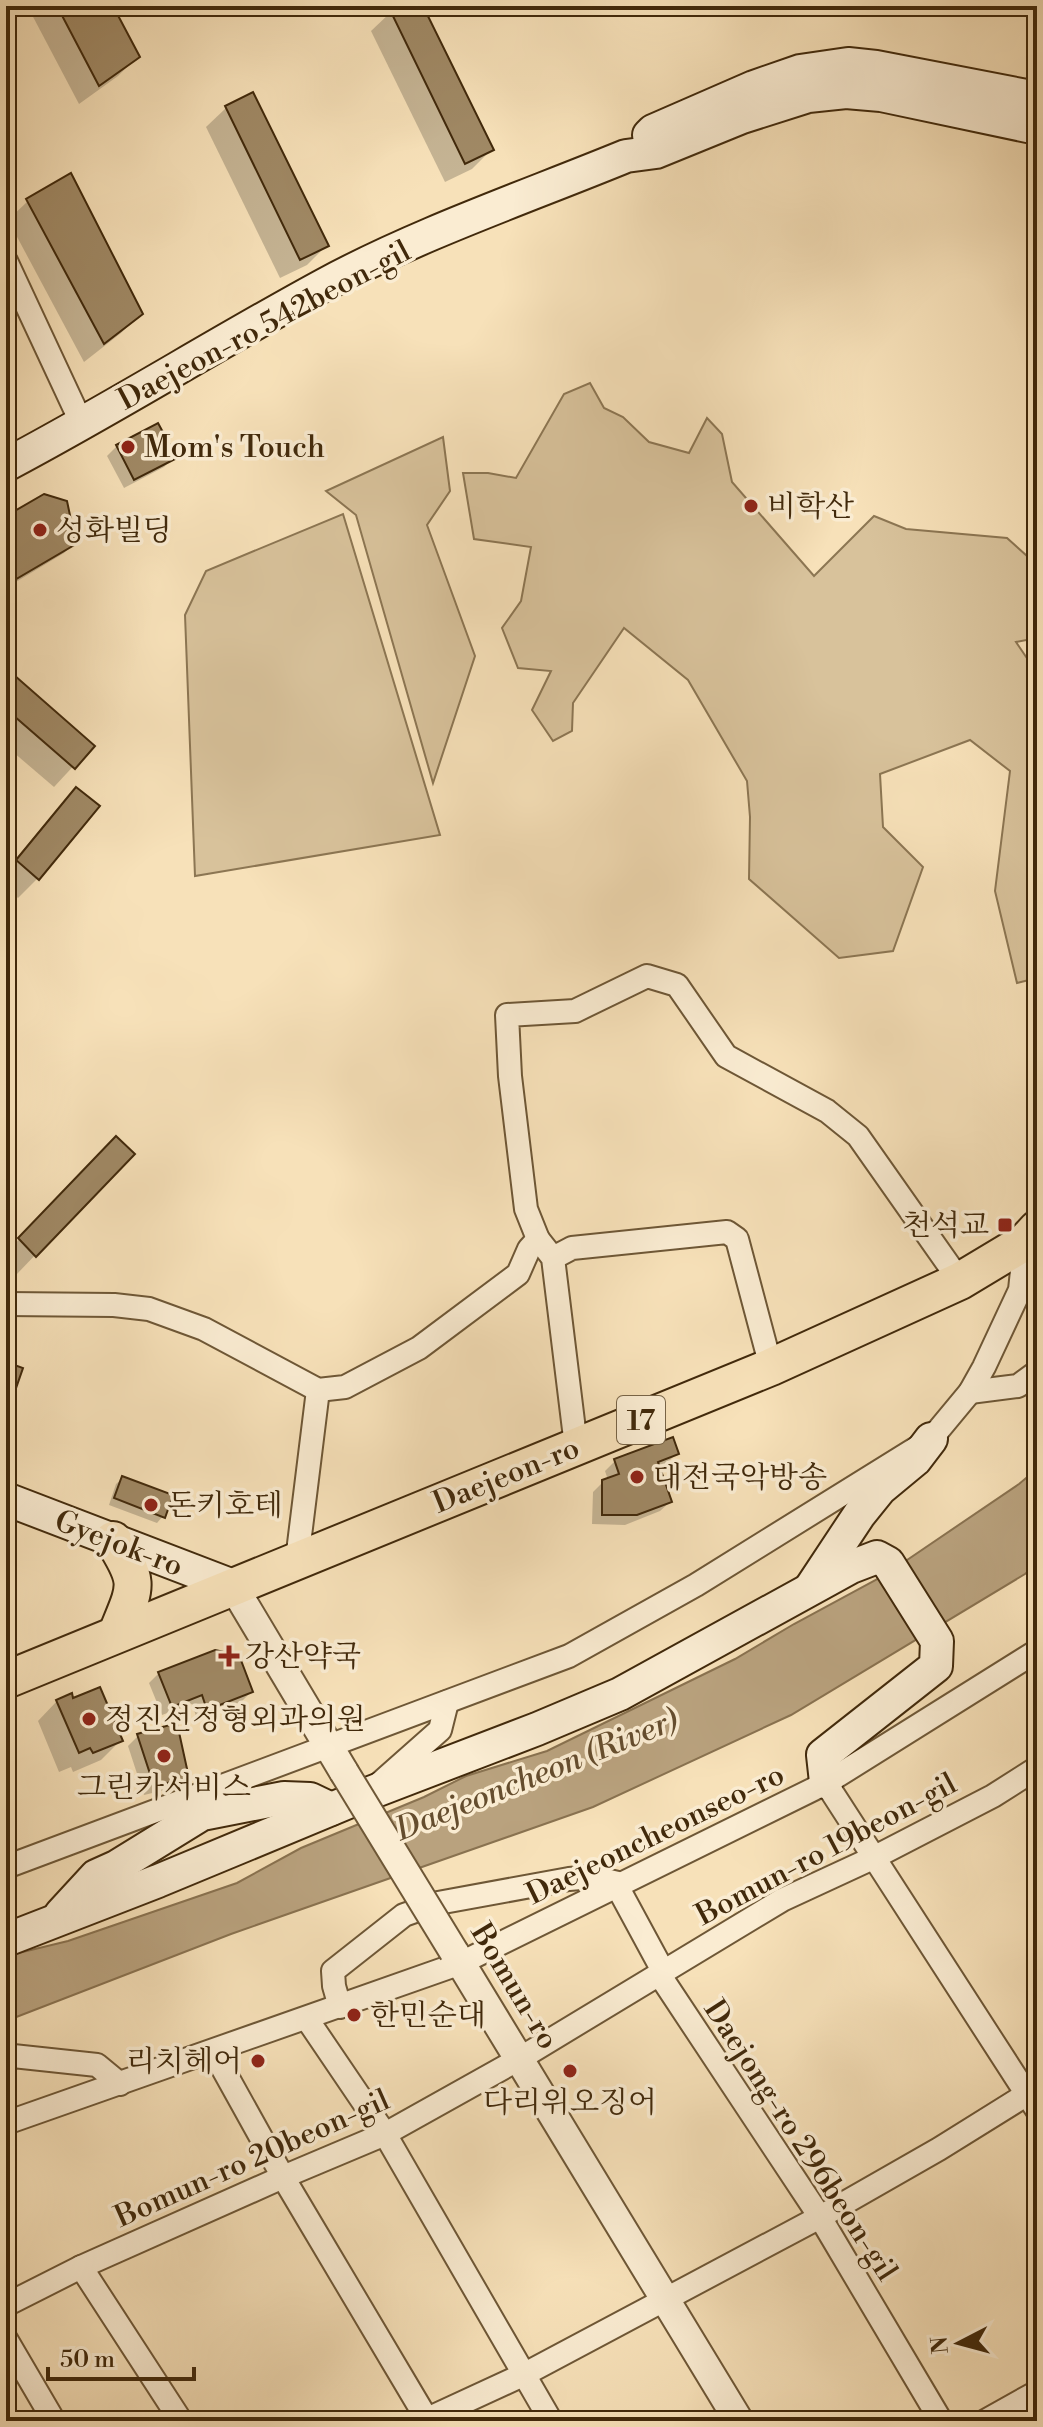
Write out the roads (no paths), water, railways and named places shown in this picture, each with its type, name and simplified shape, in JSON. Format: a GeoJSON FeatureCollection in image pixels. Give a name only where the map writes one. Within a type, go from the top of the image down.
{"type":"FeatureCollection","features":[{"type":"Feature","properties":{"kind":"main road","name":"Daejeon-ro 542beon-gil"},"geometry":{"type":"LineString","coordinates":[[626,156],[653,131],[754,87],[800,71],[848,64],[1037,98]]}},
{"type":"Feature","properties":{"kind":"main road","name":"Daejeon-ro 542beon-gil"},"geometry":{"type":"LineString","coordinates":[[6,465],[326,284],[425,238],[626,156],[656,152],[742,117],[808,96],[846,92],[881,95],[1037,128]]}},
{"type":"Feature","properties":{"kind":"main road","name":"Daejeon-ro"},"geometry":{"type":"LineString","coordinates":[[6,1680],[771,1367],[960,1281],[1031,1236]]}},
{"type":"Feature","properties":{"kind":"main road"},"geometry":{"type":"LineString","coordinates":[[809,1592],[828,1559],[880,1489],[915,1460],[931,1439]]}},
{"type":"Feature","properties":{"kind":"main road","name":"Gyejok-ro"},"geometry":{"type":"LineString","coordinates":[[6,1499],[233,1586]]}},
{"type":"Feature","properties":{"kind":"main road"},"geometry":{"type":"LineString","coordinates":[[113,1540],[130,1568],[134,1592],[117,1633]]}},
{"type":"Feature","properties":{"kind":"main road"},"geometry":{"type":"LineString","coordinates":[[6,1940],[620,1694],[867,1559],[877,1557],[888,1563],[933,1633],[937,1641],[936,1666],[823,1755],[826,1782]]}},
{"type":"Feature","properties":{"kind":"main road"},"geometry":{"type":"LineString","coordinates":[[54,1922],[96,1876],[116,1867],[198,1805],[284,1798],[310,1799],[331,1809]]}},
{"type":"Feature","properties":{"kind":"street","name":"Daejeon-ro 542beon-gil"},"geometry":{"type":"LineString","coordinates":[[6,261],[82,424]]}},
{"type":"Feature","properties":{"kind":"street"},"geometry":{"type":"LineString","coordinates":[[576,1446],[553,1258],[538,1239],[526,1209],[510,1076],[507,1015],[575,1011],[647,976],[677,985],[726,1056],[827,1111],[858,1136],[960,1281]]}},
{"type":"Feature","properties":{"kind":"street"},"geometry":{"type":"LineString","coordinates":[[553,1258],[572,1248],[727,1232],[737,1239],[771,1367]]}},
{"type":"Feature","properties":{"kind":"street"},"geometry":{"type":"LineString","coordinates":[[6,1867],[198,1805],[327,1747],[569,1656],[696,1585],[931,1439],[970,1392],[1020,1290],[1031,1236]]}},
{"type":"Feature","properties":{"kind":"street"},"geometry":{"type":"LineString","coordinates":[[6,1304],[114,1305],[149,1309],[204,1329],[318,1390],[345,1387],[419,1348],[518,1274],[529,1249],[538,1239]]}},
{"type":"Feature","properties":{"kind":"street"},"geometry":{"type":"LineString","coordinates":[[970,1392],[1018,1386],[1037,1372]]}},
{"type":"Feature","properties":{"kind":"street"},"geometry":{"type":"LineString","coordinates":[[297,1560],[318,1390]]}},
{"type":"Feature","properties":{"kind":"street","name":"Bomun-ro"},"geometry":{"type":"LineString","coordinates":[[233,1586],[327,1747],[739,2421]]}},
{"type":"Feature","properties":{"kind":"street","name":"Daejeoncheonseo-ro"},"geometry":{"type":"LineString","coordinates":[[6,2123],[340,2007],[619,1885],[826,1782],[1037,1651]]}},
{"type":"Feature","properties":{"kind":"street"},"geometry":{"type":"LineString","coordinates":[[370,1793],[440,1730],[447,1702]]}},
{"type":"Feature","properties":{"kind":"street","name":"Bomun-ro 19beon-gil"},"geometry":{"type":"LineString","coordinates":[[519,2059],[782,1900],[875,1857],[993,1796],[1037,1768]]}},
{"type":"Feature","properties":{"kind":"street"},"geometry":{"type":"LineString","coordinates":[[213,2051],[426,2420],[525,2374],[820,2217],[1034,2097],[826,1782]]}},
{"type":"Feature","properties":{"kind":"street"},"geometry":{"type":"LineString","coordinates":[[340,2007],[333,1971],[404,1915],[438,1903],[569,1879],[592,1877],[619,1885]]}},
{"type":"Feature","properties":{"kind":"street","name":"Daejong-ro 296beon-gil"},"geometry":{"type":"LineString","coordinates":[[619,1885],[661,1973],[820,2217],[941,2421]]}},
{"type":"Feature","properties":{"kind":"street"},"geometry":{"type":"LineString","coordinates":[[307,2019],[385,2134],[551,2421]]}},
{"type":"Feature","properties":{"kind":"street"},"geometry":{"type":"LineString","coordinates":[[9,2052],[97,2065],[120,2084]]}},
{"type":"Feature","properties":{"kind":"street","name":"Bomun-ro 20beon-gil"},"geometry":{"type":"LineString","coordinates":[[6,2305],[81,2267],[385,2134],[519,2059]]}},
{"type":"Feature","properties":{"kind":"street"},"geometry":{"type":"LineString","coordinates":[[81,2267],[181,2421]]}},
{"type":"Feature","properties":{"kind":"street"},"geometry":{"type":"LineString","coordinates":[[6,2339],[54,2421]]}},
{"type":"Feature","properties":{"kind":"street"},"geometry":{"type":"LineString","coordinates":[[985,2421],[1037,2392]]}},
{"type":"Feature","properties":{"kind":"water","name":"Daejeoncheon (River)"},"geometry":{"type":"Polygon","coordinates":[[[1037,1469],[1037,1564],[791,1715],[593,1807],[231,1934],[6,2021],[6,1956],[68,1941],[237,1883],[301,1848],[424,1797],[466,1776],[547,1751],[735,1659],[885,1575],[1037,1469]]]}},
{"type":"Feature","properties":{"kind":"place","name":"Mom's Touch"},"geometry":{"type":"Point","coordinates":[128,447]}},
{"type":"Feature","properties":{"kind":"place","name":"비학산"},"geometry":{"type":"Point","coordinates":[751,506]}},
{"type":"Feature","properties":{"kind":"place","name":"성화빌딩"},"geometry":{"type":"Point","coordinates":[40,530]}},
{"type":"Feature","properties":{"kind":"place","name":"천석교"},"geometry":{"type":"Point","coordinates":[1005,1225]}},
{"type":"Feature","properties":{"kind":"place","name":"대전국악방송"},"geometry":{"type":"Point","coordinates":[637,1477]}},
{"type":"Feature","properties":{"kind":"place","name":"돈키호테"},"geometry":{"type":"Point","coordinates":[151,1505]}},
{"type":"Feature","properties":{"kind":"place","name":"강산약국"},"geometry":{"type":"Point","coordinates":[229,1656]}},
{"type":"Feature","properties":{"kind":"place","name":"정진선정형외과의원"},"geometry":{"type":"Point","coordinates":[89,1719]}},
{"type":"Feature","properties":{"kind":"place","name":"그린카서비스"},"geometry":{"type":"Point","coordinates":[164,1756]}},
{"type":"Feature","properties":{"kind":"place","name":"한민순대"},"geometry":{"type":"Point","coordinates":[354,2015]}},
{"type":"Feature","properties":{"kind":"place","name":"리치헤어"},"geometry":{"type":"Point","coordinates":[258,2061]}},
{"type":"Feature","properties":{"kind":"place","name":"다리위오징어"},"geometry":{"type":"Point","coordinates":[570,2071]}}]}
